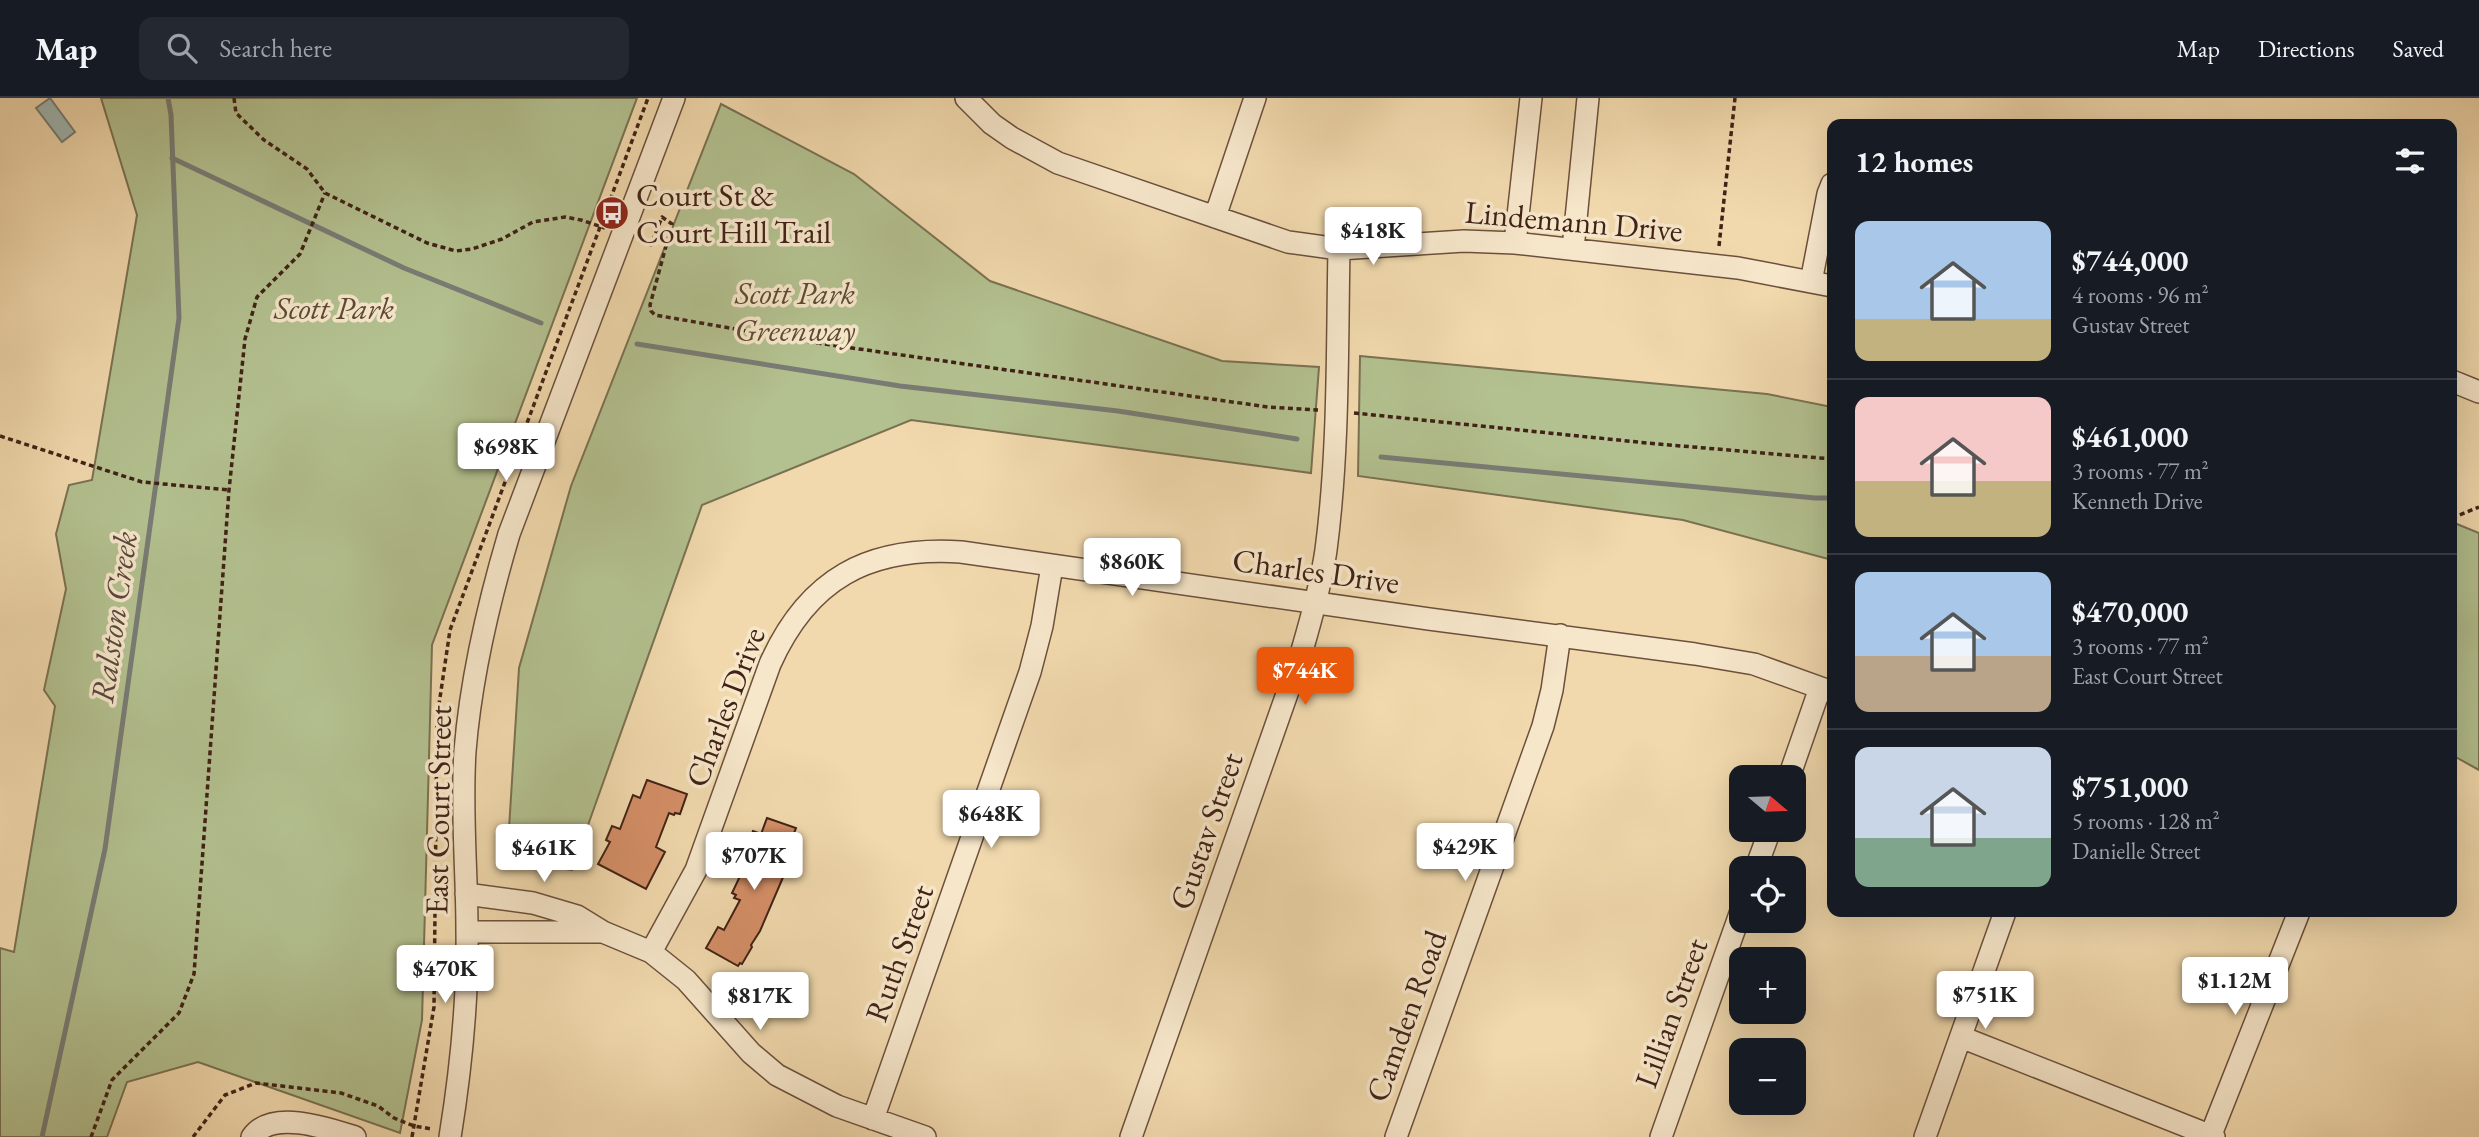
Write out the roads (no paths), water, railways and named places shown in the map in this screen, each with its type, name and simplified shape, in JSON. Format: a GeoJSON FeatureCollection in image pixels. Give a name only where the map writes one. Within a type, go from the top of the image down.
{"type":"FeatureCollection","features":[{"type":"Feature","properties":{"kind":"street","name":"East Court Street"},"geometry":{"type":"LineString","coordinates":[[450,1137],[462,1060],[467,932],[464,807],[466,751],[476,668],[493,587],[509,534],[674,98]]}},
{"type":"Feature","properties":{"kind":"street","name":"Lindemann Drive"},"geometry":{"type":"LineString","coordinates":[[966,98],[992,124],[1040,155],[1288,242],[1339,249],[1464,241],[1515,243],[1717,266],[1822,284]]}},
{"type":"Feature","properties":{"kind":"street"},"geometry":{"type":"LineString","coordinates":[[1215,217],[1255,98]]}},
{"type":"Feature","properties":{"kind":"street"},"geometry":{"type":"LineString","coordinates":[[1515,243],[1531,98]]}},
{"type":"Feature","properties":{"kind":"street"},"geometry":{"type":"LineString","coordinates":[[1573,249],[1588,98]]}},
{"type":"Feature","properties":{"kind":"street"},"geometry":{"type":"LineString","coordinates":[[1822,284],[1827,209]]}},
{"type":"Feature","properties":{"kind":"street","name":"Gustav Street"},"geometry":{"type":"LineString","coordinates":[[1131,1137],[1301,654],[1315,603],[1326,551],[1332,492],[1339,249]]}},
{"type":"Feature","properties":{"kind":"street"},"geometry":{"type":"LineString","coordinates":[[2457,383],[2479,392]]}},
{"type":"Feature","properties":{"kind":"street","name":"Charles Drive"},"geometry":{"type":"LineString","coordinates":[[651,952],[696,870],[781,638],[813,596],[855,567],[907,552],[961,552],[1695,654],[1754,664],[1826,690]]}},
{"type":"Feature","properties":{"kind":"street","name":"Ruth Street"},"geometry":{"type":"LineString","coordinates":[[873,1119],[1030,673],[1042,626],[1052,566]]}},
{"type":"Feature","properties":{"kind":"street","name":"Camden Road"},"geometry":{"type":"LineString","coordinates":[[1396,1137],[1543,726],[1552,690],[1560,635]]}},
{"type":"Feature","properties":{"kind":"street"},"geometry":{"type":"LineString","coordinates":[[1794,765],[1826,690]]}},
{"type":"Feature","properties":{"kind":"street"},"geometry":{"type":"LineString","coordinates":[[466,894],[533,903],[577,916],[603,932],[651,952],[686,980],[751,1053],[777,1075],[837,1106],[925,1137]]}},
{"type":"Feature","properties":{"kind":"street"},"geometry":{"type":"LineString","coordinates":[[1925,1137],[2003,917]]}},
{"type":"Feature","properties":{"kind":"street"},"geometry":{"type":"LineString","coordinates":[[1961,1037],[2212,1136],[2297,917]]}},
{"type":"Feature","properties":{"kind":"street"},"geometry":{"type":"LineString","coordinates":[[467,932],[603,932]]}},
{"type":"Feature","properties":{"kind":"street","name":"Lillian Street"},"geometry":{"type":"LineString","coordinates":[[1661,1137],[1733,933]]}},
{"type":"Feature","properties":{"kind":"street"},"geometry":{"type":"LineString","coordinates":[[252,1137],[266,1124],[277,1121],[316,1132],[355,1137]]}},
{"type":"Feature","properties":{"kind":"water"},"geometry":{"type":"Polygon","coordinates":[[[50,98],[75,132],[62,142],[36,108],[50,98]]]}},
{"type":"Feature","properties":{"kind":"waterway","name":"Ralston Creek"},"geometry":{"type":"LineString","coordinates":[[42,1137],[105,849],[179,318],[171,115],[168,98]]}},
{"type":"Feature","properties":{"kind":"waterway"},"geometry":{"type":"LineString","coordinates":[[172,158],[404,268],[541,323]]}},
{"type":"Feature","properties":{"kind":"waterway"},"geometry":{"type":"LineString","coordinates":[[637,344],[900,386],[1118,411],[1297,439]]}},
{"type":"Feature","properties":{"kind":"waterway"},"geometry":{"type":"LineString","coordinates":[[1381,457],[1827,498]]}},
{"type":"Feature","properties":{"kind":"place","name":"Court St & Court Hill Trail"},"geometry":{"type":"Point","coordinates":[612,213]}},
{"type":"Feature","properties":{"kind":"park label","name":"Scott Park"},"geometry":{"type":"Point","coordinates":[334,308]}},
{"type":"Feature","properties":{"kind":"park label","name":"Scott Park Greenway"},"geometry":{"type":"Point","coordinates":[795,312]}}]}
